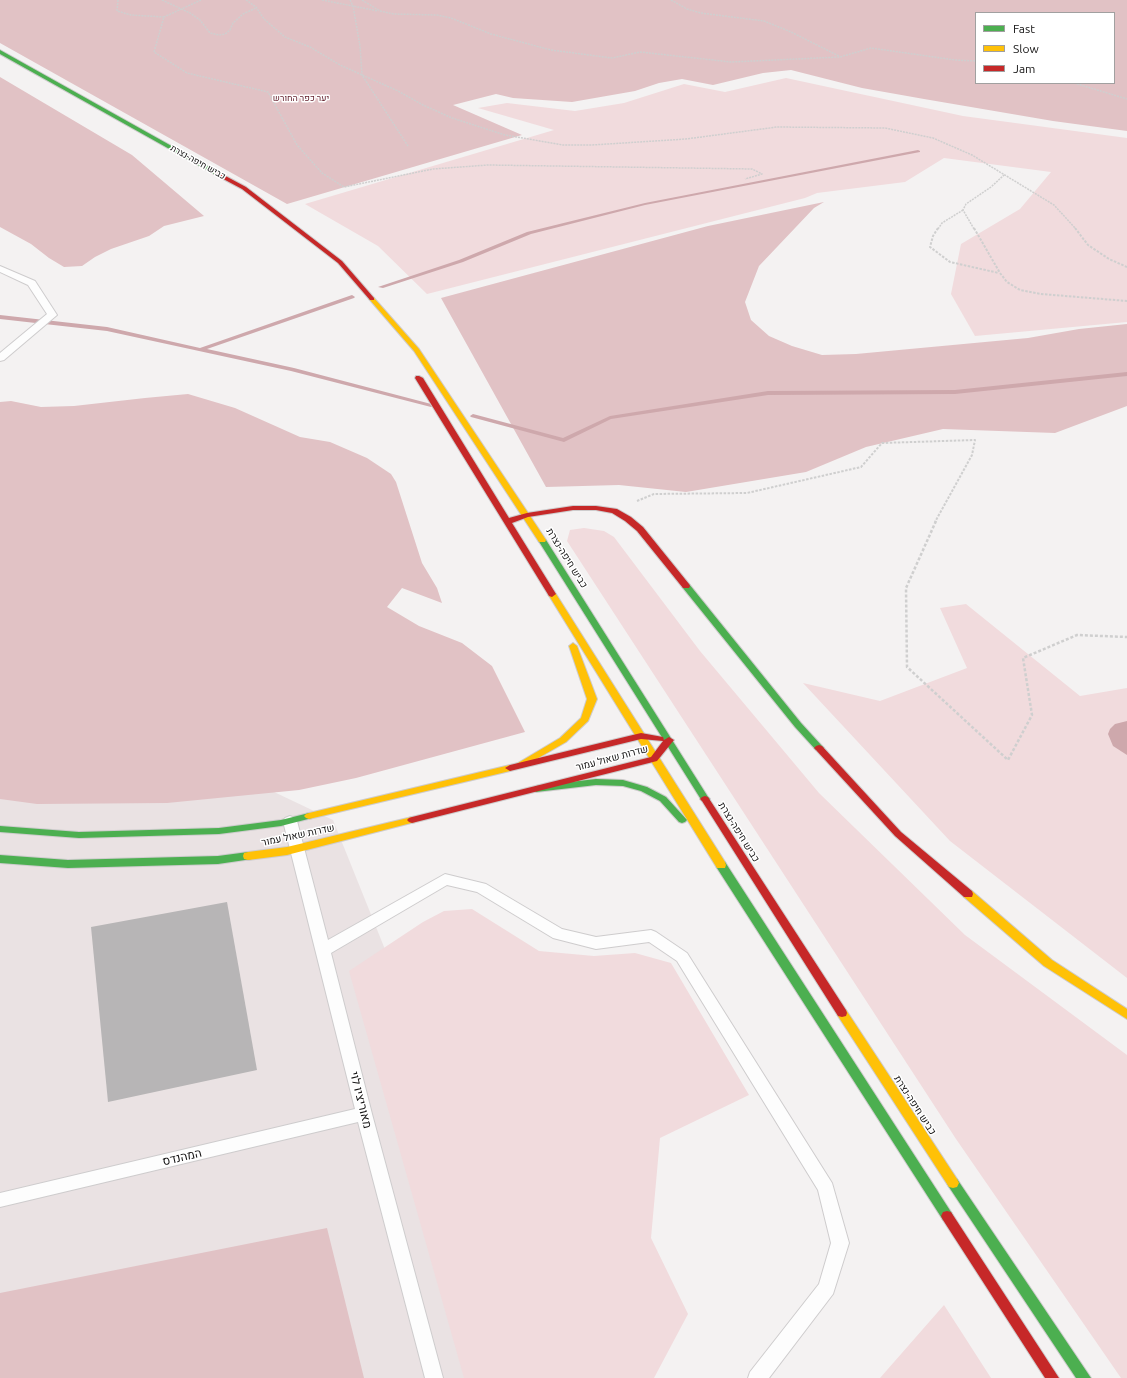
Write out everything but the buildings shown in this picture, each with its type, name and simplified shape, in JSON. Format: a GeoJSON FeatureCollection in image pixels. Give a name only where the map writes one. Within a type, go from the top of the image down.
{"type":"FeatureCollection","features":[{"type":"Feature","properties":{"kind":"main road","name":"כביש חיפה-נצרת"},"geometry":{"type":"LineString","coordinates":[[0,52],[244,188],[340,262],[417,350],[527,515],[713,812],[905,1111],[1084,1378]]}},
{"type":"Feature","properties":{"kind":"main road","name":"כביש חיפה-נצרת"},"geometry":{"type":"LineString","coordinates":[[374,301],[400,346]]}},
{"type":"Feature","properties":{"kind":"main road"},"geometry":{"type":"LineString","coordinates":[[416,373],[714,855],[1052,1378]]}},
{"type":"Feature","properties":{"kind":"main road"},"geometry":{"type":"LineString","coordinates":[[507,522],[527,515],[573,508],[596,508],[614,511],[628,519],[640,529],[798,725],[898,834],[1048,963],[1127,1015]]}},
{"type":"Feature","properties":{"kind":"main road"},"geometry":{"type":"LineString","coordinates":[[518,766],[563,740],[585,719],[592,699],[559,605]]}},
{"type":"Feature","properties":{"kind":"main road","name":"שדרות שאול עמור"},"geometry":{"type":"LineString","coordinates":[[0,829],[78,835],[219,831],[290,821],[641,736],[669,740]]}},
{"type":"Feature","properties":{"kind":"main road","name":"שדרות שאול עמור"},"geometry":{"type":"LineString","coordinates":[[0,859],[68,864],[140,863],[218,860],[298,848],[654,759],[669,740]]}},
{"type":"Feature","properties":{"kind":"main road"},"geometry":{"type":"LineString","coordinates":[[536,789],[596,782],[623,783],[644,789],[663,799],[714,855]]}},
{"type":"Feature","properties":{"kind":"lane"},"geometry":{"type":"LineString","coordinates":[[0,269],[32,283],[52,315],[0,358]]}},
{"type":"Feature","properties":{"kind":"lane","name":"מאוריציו לוי"},"geometry":{"type":"LineString","coordinates":[[290,821],[364,1114],[434,1378]]}},
{"type":"Feature","properties":{"kind":"lane"},"geometry":{"type":"LineString","coordinates":[[323,950],[445,879],[481,888],[558,934],[596,944],[651,936],[682,957],[826,1188],[840,1243],[827,1288],[756,1378]]}},
{"type":"Feature","properties":{"kind":"lane","name":"המהנדס"},"geometry":{"type":"LineString","coordinates":[[0,1200],[364,1114]]}},
{"type":"Feature","properties":{"kind":"path"},"geometry":{"type":"LineString","coordinates":[[118,0],[117,11],[131,15],[164,17],[201,0]]}},
{"type":"Feature","properties":{"kind":"path"},"geometry":{"type":"LineString","coordinates":[[162,0],[200,20],[210,33],[219,35],[225,34],[230,30],[233,23],[243,14],[256,8]]}},
{"type":"Feature","properties":{"kind":"path"},"geometry":{"type":"LineString","coordinates":[[246,0],[256,8],[264,19],[285,37],[310,48],[340,65],[398,91],[422,105],[452,118],[505,135],[539,142],[563,145],[592,145],[686,139],[777,127],[885,128],[902,130],[933,138],[972,155],[1054,205],[1069,220],[1088,245],[1109,260],[1127,267]]}},
{"type":"Feature","properties":{"kind":"path"},"geometry":{"type":"LineString","coordinates":[[322,0],[394,14],[437,15],[451,18],[491,34],[551,50],[612,58],[640,52],[731,62],[840,57],[870,48],[955,60],[975,61]]}},
{"type":"Feature","properties":{"kind":"path"},"geometry":{"type":"LineString","coordinates":[[350,0],[353,6],[360,46],[362,75],[408,146]]}},
{"type":"Feature","properties":{"kind":"path"},"geometry":{"type":"LineString","coordinates":[[362,0],[380,11]]}},
{"type":"Feature","properties":{"kind":"path"},"geometry":{"type":"LineString","coordinates":[[671,0],[688,9],[701,13],[764,21],[791,32],[840,57]]}},
{"type":"Feature","properties":{"kind":"path"},"geometry":{"type":"LineString","coordinates":[[164,17],[154,52],[187,73],[268,92],[297,145],[322,173],[344,186],[433,169],[488,165],[752,169],[762,174],[746,179]]}},
{"type":"Feature","properties":{"kind":"path"},"geometry":{"type":"LineString","coordinates":[[1077,84],[1127,99]]}},
{"type":"Feature","properties":{"kind":"path"},"geometry":{"type":"LineString","coordinates":[[1000,273],[950,262],[930,247],[933,236],[942,223],[963,210],[966,204],[991,188],[1004,175]]}},
{"type":"Feature","properties":{"kind":"path"},"geometry":{"type":"LineString","coordinates":[[963,210],[1000,273],[1007,282],[1020,290],[1041,294],[1127,301]]}},
{"type":"Feature","properties":{"kind":"path"},"geometry":{"type":"LineString","coordinates":[[614,511],[654,494],[747,493],[861,467],[882,443],[975,440],[972,456],[930,532],[906,588],[907,668],[1008,760],[1032,715],[1023,658],[1077,635],[1127,637]]}},
{"type":"Feature","properties":{"kind":"shaded area"},"geometry":{"type":"Polygon","coordinates":[[[786,78],[963,116],[1127,138],[1127,322],[975,336],[951,294],[961,244],[1020,209],[1051,172],[944,158],[905,182],[817,193],[805,198],[427,294],[378,246],[305,204],[554,130],[478,108],[507,103],[575,111],[624,103],[684,84],[725,92],[786,78]]]}},
{"type":"Feature","properties":{"kind":"shaded area"},"geometry":{"type":"Polygon","coordinates":[[[584,528],[604,531],[614,537],[700,651],[819,793],[965,935],[1127,1055],[1127,1378],[1121,1378],[956,1139],[567,541],[570,530],[584,528]]]}},
{"type":"Feature","properties":{"kind":"shaded area"},"geometry":{"type":"Polygon","coordinates":[[[966,604],[1080,696],[1127,688],[1127,978],[950,841],[803,683],[880,701],[967,668],[940,608],[966,604]]]}},
{"type":"Feature","properties":{"kind":"shaded area"},"geometry":{"type":"Polygon","coordinates":[[[1127,721],[1127,755],[1113,746],[1108,734],[1110,729],[1115,724],[1127,721]]]}},
{"type":"Feature","properties":{"kind":"shaded area"},"geometry":{"type":"Polygon","coordinates":[[[0,751],[211,762],[333,820],[413,1019],[518,1378],[0,1378],[0,751]]]}},
{"type":"Feature","properties":{"kind":"shaded area"},"geometry":{"type":"Polygon","coordinates":[[[472,909],[539,951],[594,956],[635,953],[671,963],[749,1095],[660,1138],[651,1238],[688,1314],[654,1378],[464,1378],[349,971],[423,922],[444,911],[472,909]]]}},
{"type":"Feature","properties":{"kind":"shaded area"},"geometry":{"type":"Polygon","coordinates":[[[944,1305],[991,1378],[880,1378],[944,1305]]]}},
{"type":"Feature","properties":{"kind":"green space","name":"יער כפר החורש"},"geometry":{"type":"Polygon","coordinates":[[[0,0],[1127,0],[1127,131],[1053,121],[862,88],[791,70],[763,73],[713,85],[682,79],[659,83],[635,91],[572,102],[513,98],[496,94],[453,105],[522,135],[287,204],[0,43],[0,0]]]}},
{"type":"Feature","properties":{"kind":"green space"},"geometry":{"type":"Polygon","coordinates":[[[0,77],[132,155],[204,216],[164,226],[149,236],[111,249],[82,266],[64,267],[31,244],[0,227],[0,77]]]}},
{"type":"Feature","properties":{"kind":"green space"},"geometry":{"type":"Polygon","coordinates":[[[824,202],[814,208],[759,266],[745,302],[751,320],[769,336],[792,346],[822,355],[856,354],[1028,338],[1079,329],[1127,324],[1127,406],[1055,433],[943,429],[866,447],[806,472],[686,492],[619,485],[546,487],[441,298],[708,226],[824,202]]]}},
{"type":"Feature","properties":{"kind":"green space"},"geometry":{"type":"Polygon","coordinates":[[[188,394],[235,408],[300,437],[330,442],[367,458],[391,474],[396,482],[422,563],[437,588],[442,603],[402,588],[387,607],[419,626],[462,643],[492,666],[525,732],[356,778],[299,790],[167,803],[37,804],[0,799],[0,402],[11,401],[41,407],[74,406],[188,394]]]}},
{"type":"Feature","properties":{"kind":"green space"},"geometry":{"type":"Polygon","coordinates":[[[327,1228],[364,1378],[0,1378],[0,1293],[327,1228]]]}},
{"type":"Feature","properties":{"kind":"waterway"},"geometry":{"type":"LineString","coordinates":[[381,287],[461,261],[529,233],[645,204],[918,151]]}},
{"type":"Feature","properties":{"kind":"waterway"},"geometry":{"type":"LineString","coordinates":[[201,349],[352,297]]}},
{"type":"Feature","properties":{"kind":"waterway"},"geometry":{"type":"LineString","coordinates":[[0,317],[107,329],[292,369],[433,406]]}},
{"type":"Feature","properties":{"kind":"waterway"},"geometry":{"type":"LineString","coordinates":[[473,416],[564,440],[610,418],[768,393],[955,392],[1127,374]]}},
{"type":"Feature","properties":{"kind":"traffic: fast"},"geometry":{"type":"LineString","coordinates":[[0,52],[216,173]]}},
{"type":"Feature","properties":{"kind":"traffic: fast"},"geometry":{"type":"LineString","coordinates":[[542,540],[705,799]]}},
{"type":"Feature","properties":{"kind":"traffic: fast"},"geometry":{"type":"LineString","coordinates":[[686,586],[798,725],[819,748]]}},
{"type":"Feature","properties":{"kind":"traffic: fast"},"geometry":{"type":"LineString","coordinates":[[536,789],[596,782],[623,783],[644,789],[663,799],[682,820]]}},
{"type":"Feature","properties":{"kind":"traffic: fast"},"geometry":{"type":"LineString","coordinates":[[0,829],[79,835],[219,831],[281,823],[309,816]]}},
{"type":"Feature","properties":{"kind":"traffic: fast"},"geometry":{"type":"LineString","coordinates":[[0,859],[68,864],[218,860],[248,856]]}},
{"type":"Feature","properties":{"kind":"traffic: fast"},"geometry":{"type":"LineString","coordinates":[[721,865],[947,1216]]}},
{"type":"Feature","properties":{"kind":"traffic: fast"},"geometry":{"type":"LineString","coordinates":[[953,1183],[1084,1378]]}},
{"type":"Feature","properties":{"kind":"traffic: slow"},"geometry":{"type":"LineString","coordinates":[[372,299],[417,350],[542,540]]}},
{"type":"Feature","properties":{"kind":"traffic: slow"},"geometry":{"type":"LineString","coordinates":[[552,594],[721,865]]}},
{"type":"Feature","properties":{"kind":"traffic: slow"},"geometry":{"type":"LineString","coordinates":[[518,766],[563,740],[585,719],[592,699],[573,646]]}},
{"type":"Feature","properties":{"kind":"traffic: slow"},"geometry":{"type":"LineString","coordinates":[[309,816],[510,768]]}},
{"type":"Feature","properties":{"kind":"traffic: slow"},"geometry":{"type":"LineString","coordinates":[[248,856],[287,851],[412,820]]}},
{"type":"Feature","properties":{"kind":"traffic: slow"},"geometry":{"type":"LineString","coordinates":[[968,894],[1048,963],[1127,1015]]}},
{"type":"Feature","properties":{"kind":"traffic: slow"},"geometry":{"type":"LineString","coordinates":[[842,1013],[953,1183]]}},
{"type":"Feature","properties":{"kind":"traffic: jam"},"geometry":{"type":"LineString","coordinates":[[216,173],[244,188],[340,262],[372,299]]}},
{"type":"Feature","properties":{"kind":"traffic: jam"},"geometry":{"type":"LineString","coordinates":[[419,378],[552,594]]}},
{"type":"Feature","properties":{"kind":"traffic: jam"},"geometry":{"type":"LineString","coordinates":[[507,522],[527,515],[573,508],[596,508],[614,511],[628,519],[640,529],[686,586]]}},
{"type":"Feature","properties":{"kind":"traffic: jam"},"geometry":{"type":"LineString","coordinates":[[510,768],[641,736],[660,739]]}},
{"type":"Feature","properties":{"kind":"traffic: jam"},"geometry":{"type":"LineString","coordinates":[[412,820],[654,759],[669,740]]}},
{"type":"Feature","properties":{"kind":"traffic: jam"},"geometry":{"type":"LineString","coordinates":[[819,748],[898,834],[968,894]]}},
{"type":"Feature","properties":{"kind":"traffic: jam"},"geometry":{"type":"LineString","coordinates":[[705,799],[842,1013]]}},
{"type":"Feature","properties":{"kind":"traffic: jam"},"geometry":{"type":"LineString","coordinates":[[947,1216],[1052,1378]]}}]}
